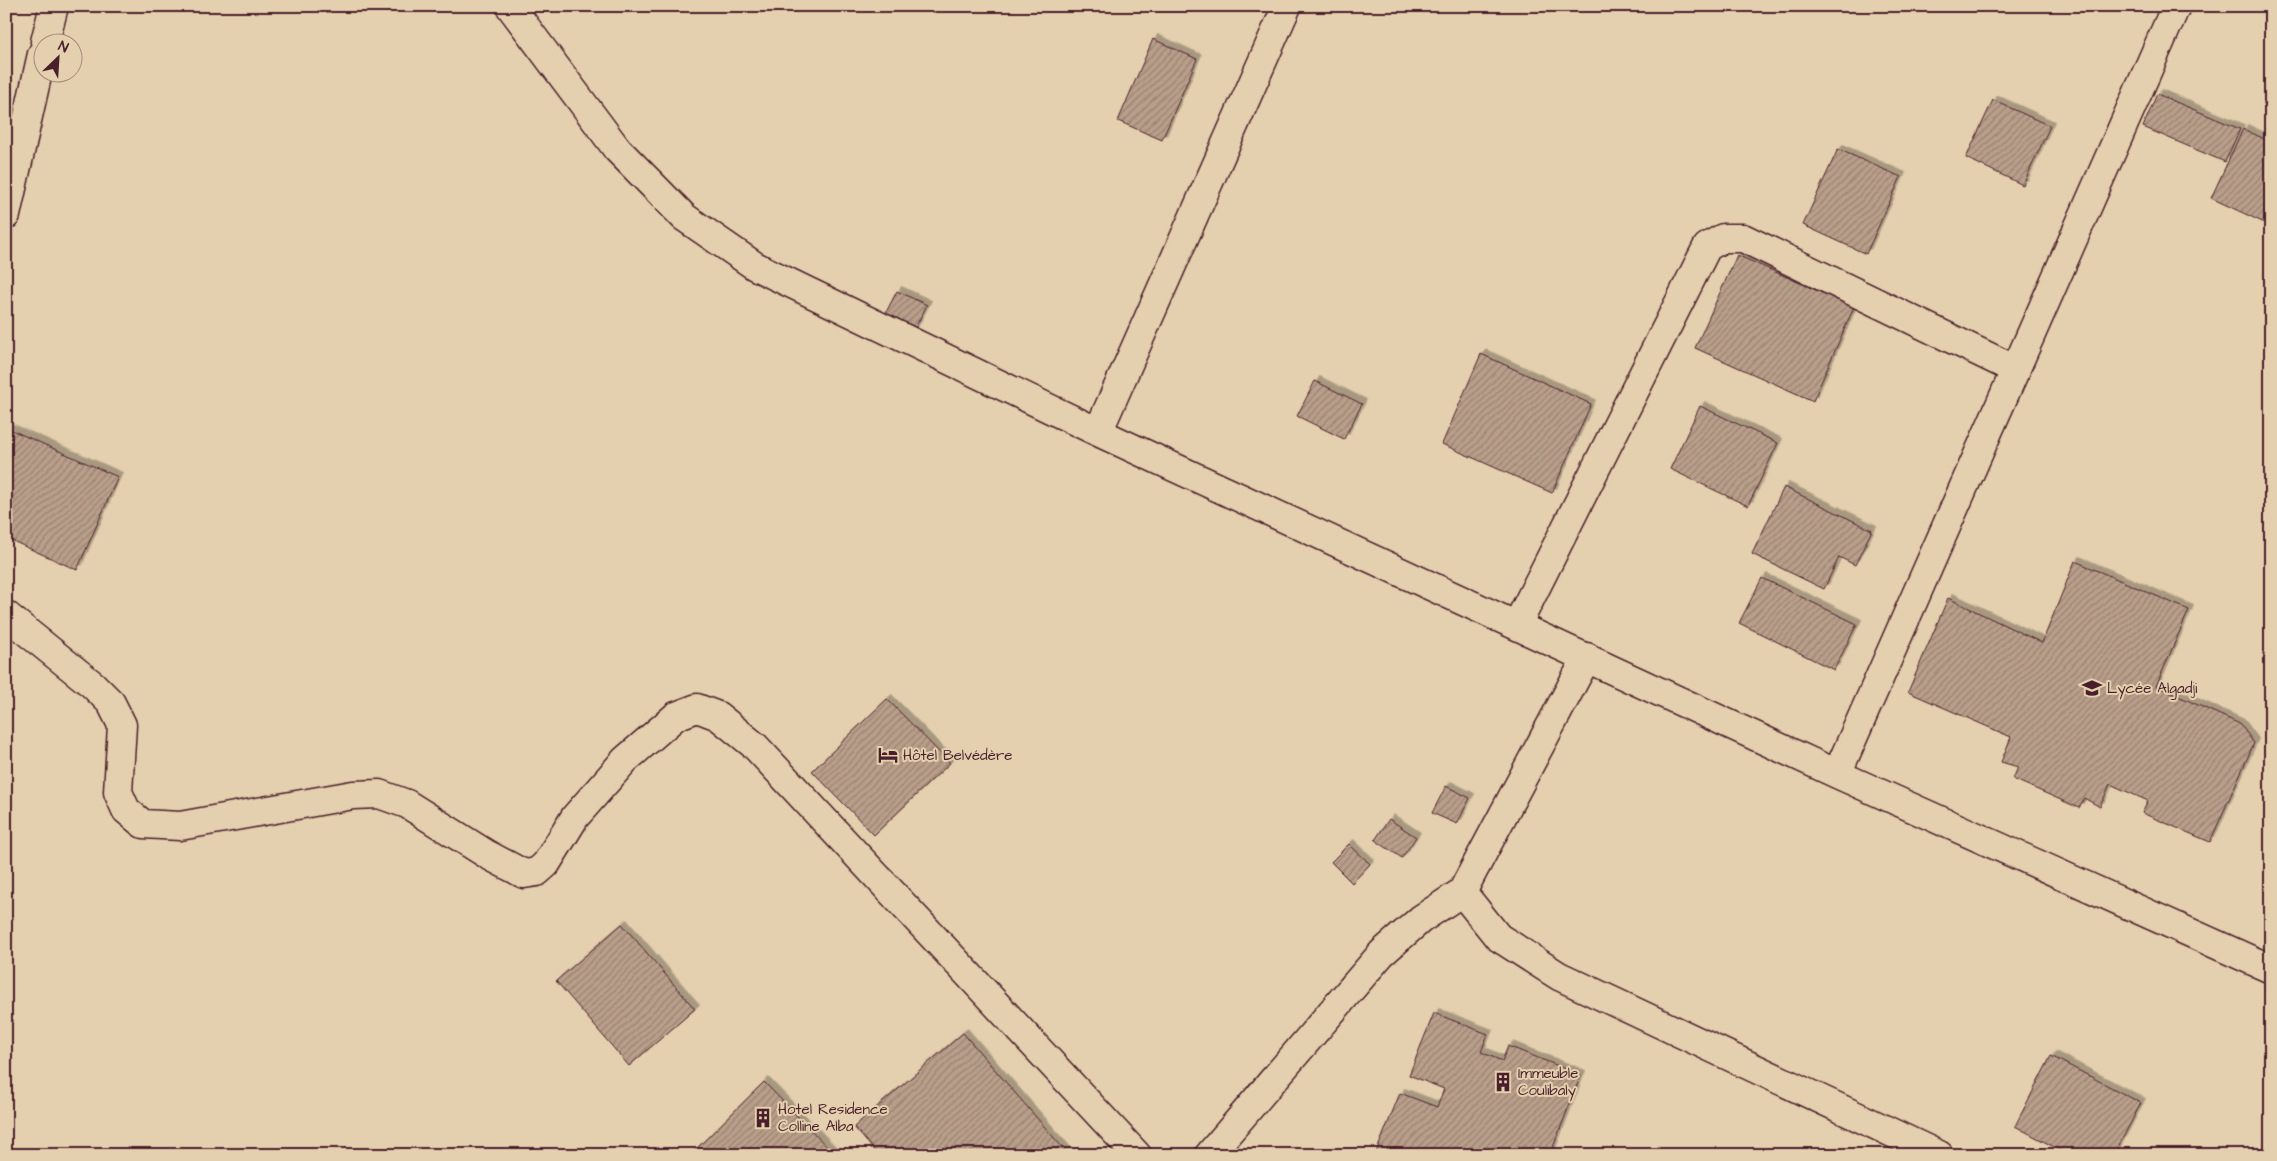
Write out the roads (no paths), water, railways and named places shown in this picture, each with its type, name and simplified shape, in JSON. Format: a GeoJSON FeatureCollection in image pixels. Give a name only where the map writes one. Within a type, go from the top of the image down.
{"type":"FeatureCollection","features":[{"type":"Feature","properties":{"kind":"street"},"geometry":{"type":"LineString","coordinates":[[48,32],[54,6]]}},
{"type":"Feature","properties":{"kind":"street"},"geometry":{"type":"LineString","coordinates":[[510,6],[617,149],[684,217],[755,266],[1098,432],[1837,774],[2271,969]]}},
{"type":"Feature","properties":{"kind":"street"},"geometry":{"type":"LineString","coordinates":[[1098,432],[1287,6]]}},
{"type":"Feature","properties":{"kind":"street"},"geometry":{"type":"LineString","coordinates":[[1837,774],[2176,6]]}},
{"type":"Feature","properties":{"kind":"street"},"geometry":{"type":"LineString","coordinates":[[6,215],[36,82]]}},
{"type":"Feature","properties":{"kind":"street"},"geometry":{"type":"LineString","coordinates":[[1517,625],[1707,247],[1723,238],[1742,238],[2016,370]]}},
{"type":"Feature","properties":{"kind":"street"},"geometry":{"type":"LineString","coordinates":[[6,615],[93,685],[111,703],[122,725],[118,792],[126,810],[143,824],[180,826],[353,795],[380,794],[407,804],[488,855],[524,874],[537,872],[546,864],[575,817],[625,760],[676,716],[697,708],[718,716],[755,746],[1138,1155]]}},
{"type":"Feature","properties":{"kind":"street"},"geometry":{"type":"LineString","coordinates":[[1209,1155],[1382,953],[1420,919],[1462,892],[1587,657]]}},
{"type":"Feature","properties":{"kind":"street"},"geometry":{"type":"LineString","coordinates":[[1462,892],[1498,937],[1559,976],[1939,1155]]}},
{"type":"Feature","properties":{"kind":"place","name":"Lycée Algadji"},"geometry":{"type":"Point","coordinates":[2092,688]}},
{"type":"Feature","properties":{"kind":"place","name":"Hôtel Belvédère"},"geometry":{"type":"Point","coordinates":[888,755]}},
{"type":"Feature","properties":{"kind":"place","name":"Immeuble Coulibaly"},"geometry":{"type":"Point","coordinates":[1503,1082]}},
{"type":"Feature","properties":{"kind":"place","name":"Hotel Residence Colline Alba"},"geometry":{"type":"Point","coordinates":[763,1118]}}]}
